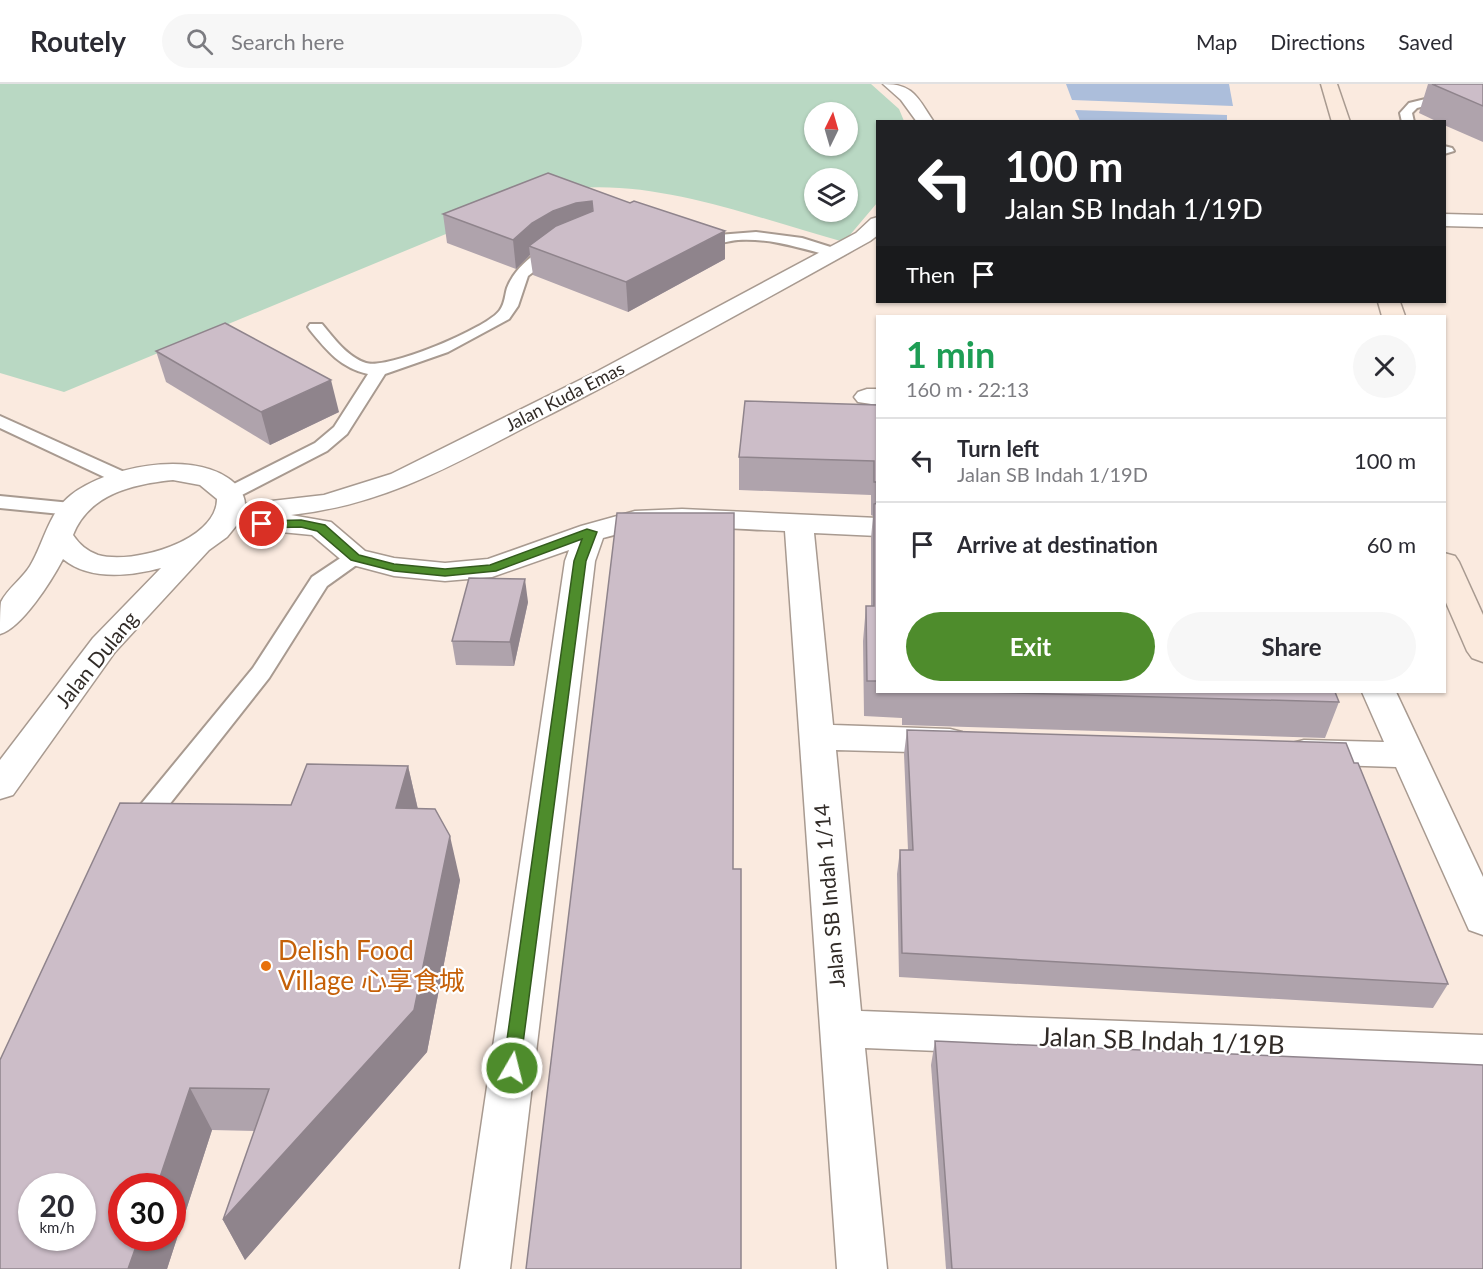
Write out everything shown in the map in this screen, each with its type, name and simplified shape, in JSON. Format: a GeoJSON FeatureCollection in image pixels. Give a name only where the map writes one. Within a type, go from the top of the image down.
{"type":"FeatureCollection","features":[{"type":"Feature","properties":{"kind":"street"},"geometry":{"type":"LineString","coordinates":[[891,84],[907,96],[925,120]]}},
{"type":"Feature","properties":{"kind":"street"},"geometry":{"type":"LineString","coordinates":[[1329,84],[1340,120]]}},
{"type":"Feature","properties":{"kind":"street"},"geometry":{"type":"LineString","coordinates":[[1446,220],[1483,221]]}},
{"type":"Feature","properties":{"kind":"street","name":"Jalan Kuda Emas"},"geometry":{"type":"LineString","coordinates":[[221,519],[324,502],[356,495],[401,480],[607,376],[864,237],[876,225]]}},
{"type":"Feature","properties":{"kind":"street"},"geometry":{"type":"LineString","coordinates":[[2,618],[46,564],[65,523],[94,492],[124,479],[153,473],[180,472],[204,477],[222,486],[221,519]]}},
{"type":"Feature","properties":{"kind":"street"},"geometry":{"type":"LineString","coordinates":[[65,523],[67,551],[85,561],[111,566],[144,564],[176,556],[221,519],[301,524],[321,528],[355,557],[394,567],[445,572],[492,568],[591,532],[635,520],[674,518],[876,527]]}},
{"type":"Feature","properties":{"kind":"street","name":"Jalan Dulang"},"geometry":{"type":"LineString","coordinates":[[0,786],[104,645],[221,519]]}},
{"type":"Feature","properties":{"kind":"street","name":"Jalan SB Indah 1/14"},"geometry":{"type":"LineString","coordinates":[[799,523],[862,1269]]}},
{"type":"Feature","properties":{"kind":"street"},"geometry":{"type":"LineString","coordinates":[[485,1269],[580,561],[591,532]]}},
{"type":"Feature","properties":{"kind":"street"},"geometry":{"type":"LineString","coordinates":[[1446,567],[1483,651]]}},
{"type":"Feature","properties":{"kind":"street"},"geometry":{"type":"LineString","coordinates":[[1378,693],[1483,919]]}},
{"type":"Feature","properties":{"kind":"street"},"geometry":{"type":"LineString","coordinates":[[817,737],[982,742]]}},
{"type":"Feature","properties":{"kind":"street"},"geometry":{"type":"LineString","coordinates":[[1277,751],[1407,755]]}},
{"type":"Feature","properties":{"kind":"street","name":"Jalan SB Indah 1/19B"},"geometry":{"type":"LineString","coordinates":[[841,1029],[1483,1054]]}},
{"type":"Feature","properties":{"kind":"lane"},"geometry":{"type":"LineString","coordinates":[[1408,120],[1406,113],[1413,105],[1483,88]]}},
{"type":"Feature","properties":{"kind":"lane"},"geometry":{"type":"LineString","coordinates":[[705,240],[738,235],[774,236],[802,240],[835,252]]}},
{"type":"Feature","properties":{"kind":"lane"},"geometry":{"type":"LineString","coordinates":[[316,327],[338,355],[378,370],[415,359],[480,332],[504,315],[513,302],[514,288],[522,273],[535,261],[569,243]]}},
{"type":"Feature","properties":{"kind":"lane"},"geometry":{"type":"LineString","coordinates":[[221,519],[341,430],[378,370]]}},
{"type":"Feature","properties":{"kind":"lane"},"geometry":{"type":"LineString","coordinates":[[0,421],[124,479]]}},
{"type":"Feature","properties":{"kind":"lane"},"geometry":{"type":"LineString","coordinates":[[0,502],[65,523]]}},
{"type":"Feature","properties":{"kind":"lane"},"geometry":{"type":"LineString","coordinates":[[123,848],[261,674],[319,582],[355,557]]}},
{"type":"Feature","properties":{"kind":"green space"},"geometry":{"type":"Polygon","coordinates":[[[0,84],[871,84],[899,109],[904,120],[876,120],[876,204],[844,242],[734,210],[657,192],[619,188],[582,188],[545,193],[64,392],[0,373],[0,84]]]}},
{"type":"Feature","properties":{"kind":"water"},"geometry":{"type":"Polygon","coordinates":[[[1066,84],[1229,84],[1233,106],[1072,100],[1066,84]]]}},
{"type":"Feature","properties":{"kind":"water"},"geometry":{"type":"Polygon","coordinates":[[[1075,110],[1227,115],[1227,120],[1080,120],[1075,110]]]}},
{"type":"Feature","properties":{"kind":"building"},"geometry":{"type":"Polygon","coordinates":[[[1432,84],[1483,84],[1483,106],[1432,84]]]}},
{"type":"Feature","properties":{"kind":"building"},"geometry":{"type":"Polygon","coordinates":[[[548,173],[630,203],[634,201],[725,231],[626,282],[529,246],[556,226],[593,211],[592,201],[576,203],[553,211],[532,223],[513,240],[443,214],[548,173]]]}},
{"type":"Feature","properties":{"kind":"building"},"geometry":{"type":"Polygon","coordinates":[[[225,323],[331,380],[261,412],[156,351],[225,323]]]}},
{"type":"Feature","properties":{"kind":"building"},"geometry":{"type":"Polygon","coordinates":[[[745,401],[876,405],[876,482],[874,482],[874,461],[739,457],[745,401]]]}},
{"type":"Feature","properties":{"kind":"building"},"geometry":{"type":"Polygon","coordinates":[[[874,504],[876,504],[876,681],[867,681],[866,606],[874,606],[874,504]]]}},
{"type":"Feature","properties":{"kind":"building"},"geometry":{"type":"Polygon","coordinates":[[[617,513],[734,513],[733,869],[741,869],[741,1269],[526,1269],[617,513]]]}},
{"type":"Feature","properties":{"kind":"building"},"geometry":{"type":"Polygon","coordinates":[[[469,578],[525,579],[510,642],[452,641],[469,578]]]}},
{"type":"Feature","properties":{"kind":"building"},"geometry":{"type":"Polygon","coordinates":[[[1015,693],[1335,693],[1339,702],[1015,693]]]}},
{"type":"Feature","properties":{"kind":"building"},"geometry":{"type":"Polygon","coordinates":[[[907,730],[1346,743],[1354,763],[1358,763],[1448,984],[902,953],[900,850],[913,850],[907,730]]]}},
{"type":"Feature","properties":{"kind":"building","name":"Delish Food Village 心享食城"},"geometry":{"type":"Polygon","coordinates":[[[307,764],[408,766],[396,808],[435,809],[450,836],[414,1010],[223,1220],[269,1089],[190,1088],[161,1173],[108,1173],[108,1251],[134,1251],[128,1269],[0,1269],[0,1060],[120,803],[291,805],[307,764]]]}},
{"type":"Feature","properties":{"kind":"building"},"geometry":{"type":"Polygon","coordinates":[[[935,1041],[1483,1065],[1483,1269],[952,1269],[935,1041]]]}},
{"type":"Feature","properties":{"kind":"place","name":"Delish Food Village 心享食城"},"geometry":{"type":"Point","coordinates":[266,966]}},
{"type":"Feature","properties":{"kind":"route"},"geometry":{"type":"LineString","coordinates":[[262,524],[301,524],[321,528],[355,557],[394,567],[445,572],[492,568],[591,532],[580,561],[558,740],[512,1068]]}}]}
